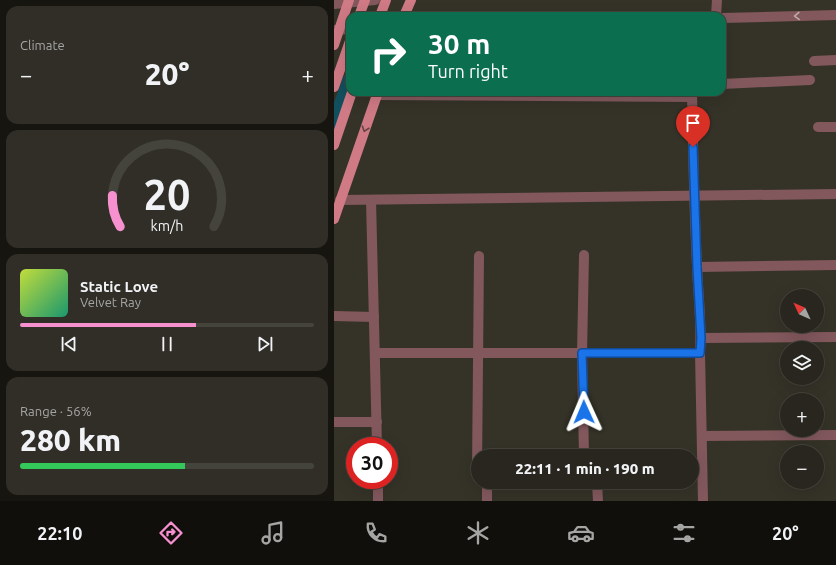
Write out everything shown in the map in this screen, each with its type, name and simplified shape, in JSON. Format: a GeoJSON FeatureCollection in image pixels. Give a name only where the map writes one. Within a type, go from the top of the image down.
{"type":"FeatureCollection","features":[{"type":"Feature","properties":{"kind":"main road"},"geometry":{"type":"LineString","coordinates":[[360,12],[365,0]]}},
{"type":"Feature","properties":{"kind":"main road"},"geometry":{"type":"LineString","coordinates":[[382,12],[386,0]]}},
{"type":"Feature","properties":{"kind":"main road"},"geometry":{"type":"LineString","coordinates":[[406,12],[411,0]]}},
{"type":"Feature","properties":{"kind":"main road"},"geometry":{"type":"LineString","coordinates":[[334,45],[336,30],[348,1]]}},
{"type":"Feature","properties":{"kind":"main road"},"geometry":{"type":"LineString","coordinates":[[334,88],[346,53]]}},
{"type":"Feature","properties":{"kind":"main road"},"geometry":{"type":"LineString","coordinates":[[334,145],[351,96]]}},
{"type":"Feature","properties":{"kind":"main road"},"geometry":{"type":"LineString","coordinates":[[334,219],[377,96]]}},
{"type":"Feature","properties":{"kind":"street"},"geometry":{"type":"LineString","coordinates":[[334,4],[348,1],[375,0]]}},
{"type":"Feature","properties":{"kind":"street"},"geometry":{"type":"LineString","coordinates":[[716,12],[717,0]]}},
{"type":"Feature","properties":{"kind":"street"},"geometry":{"type":"LineString","coordinates":[[726,18],[836,15]]}},
{"type":"Feature","properties":{"kind":"street"},"geometry":{"type":"LineString","coordinates":[[336,30],[346,29]]}},
{"type":"Feature","properties":{"kind":"street"},"geometry":{"type":"LineString","coordinates":[[814,61],[836,60]]}},
{"type":"Feature","properties":{"kind":"street"},"geometry":{"type":"LineString","coordinates":[[726,84],[810,80]]}},
{"type":"Feature","properties":{"kind":"street"},"geometry":{"type":"LineString","coordinates":[[692,96],[694,197],[701,338],[703,501]]}},
{"type":"Feature","properties":{"kind":"street"},"geometry":{"type":"LineString","coordinates":[[818,127],[836,127]]}},
{"type":"Feature","properties":{"kind":"street"},"geometry":{"type":"LineString","coordinates":[[340,200],[694,197],[836,194]]}},
{"type":"Feature","properties":{"kind":"street"},"geometry":{"type":"LineString","coordinates":[[371,200],[377,437]]}},
{"type":"Feature","properties":{"kind":"street"},"geometry":{"type":"LineString","coordinates":[[477,449],[479,256]]}},
{"type":"Feature","properties":{"kind":"street"},"geometry":{"type":"LineString","coordinates":[[584,256],[582,353],[584,449]]}},
{"type":"Feature","properties":{"kind":"street"},"geometry":{"type":"LineString","coordinates":[[697,267],[836,265]]}},
{"type":"Feature","properties":{"kind":"street"},"geometry":{"type":"LineString","coordinates":[[334,316],[374,317]]}},
{"type":"Feature","properties":{"kind":"street"},"geometry":{"type":"LineString","coordinates":[[701,338],[836,337]]}},
{"type":"Feature","properties":{"kind":"street"},"geometry":{"type":"LineString","coordinates":[[375,353],[700,353]]}},
{"type":"Feature","properties":{"kind":"street"},"geometry":{"type":"LineString","coordinates":[[334,422],[377,422]]}},
{"type":"Feature","properties":{"kind":"street"},"geometry":{"type":"LineString","coordinates":[[702,436],[836,435]]}},
{"type":"Feature","properties":{"kind":"street"},"geometry":{"type":"LineString","coordinates":[[378,489],[378,501]]}},
{"type":"Feature","properties":{"kind":"street"},"geometry":{"type":"LineString","coordinates":[[487,489],[487,501]]}},
{"type":"Feature","properties":{"kind":"street"},"geometry":{"type":"LineString","coordinates":[[597,489],[598,501]]}},
{"type":"Feature","properties":{"kind":"waterway"},"geometry":{"type":"LineString","coordinates":[[334,123],[346,90]]}},
{"type":"Feature","properties":{"kind":"route"},"geometry":{"type":"LineString","coordinates":[[584,412],[582,353],[700,353],[701,338],[693,147]]}}]}
